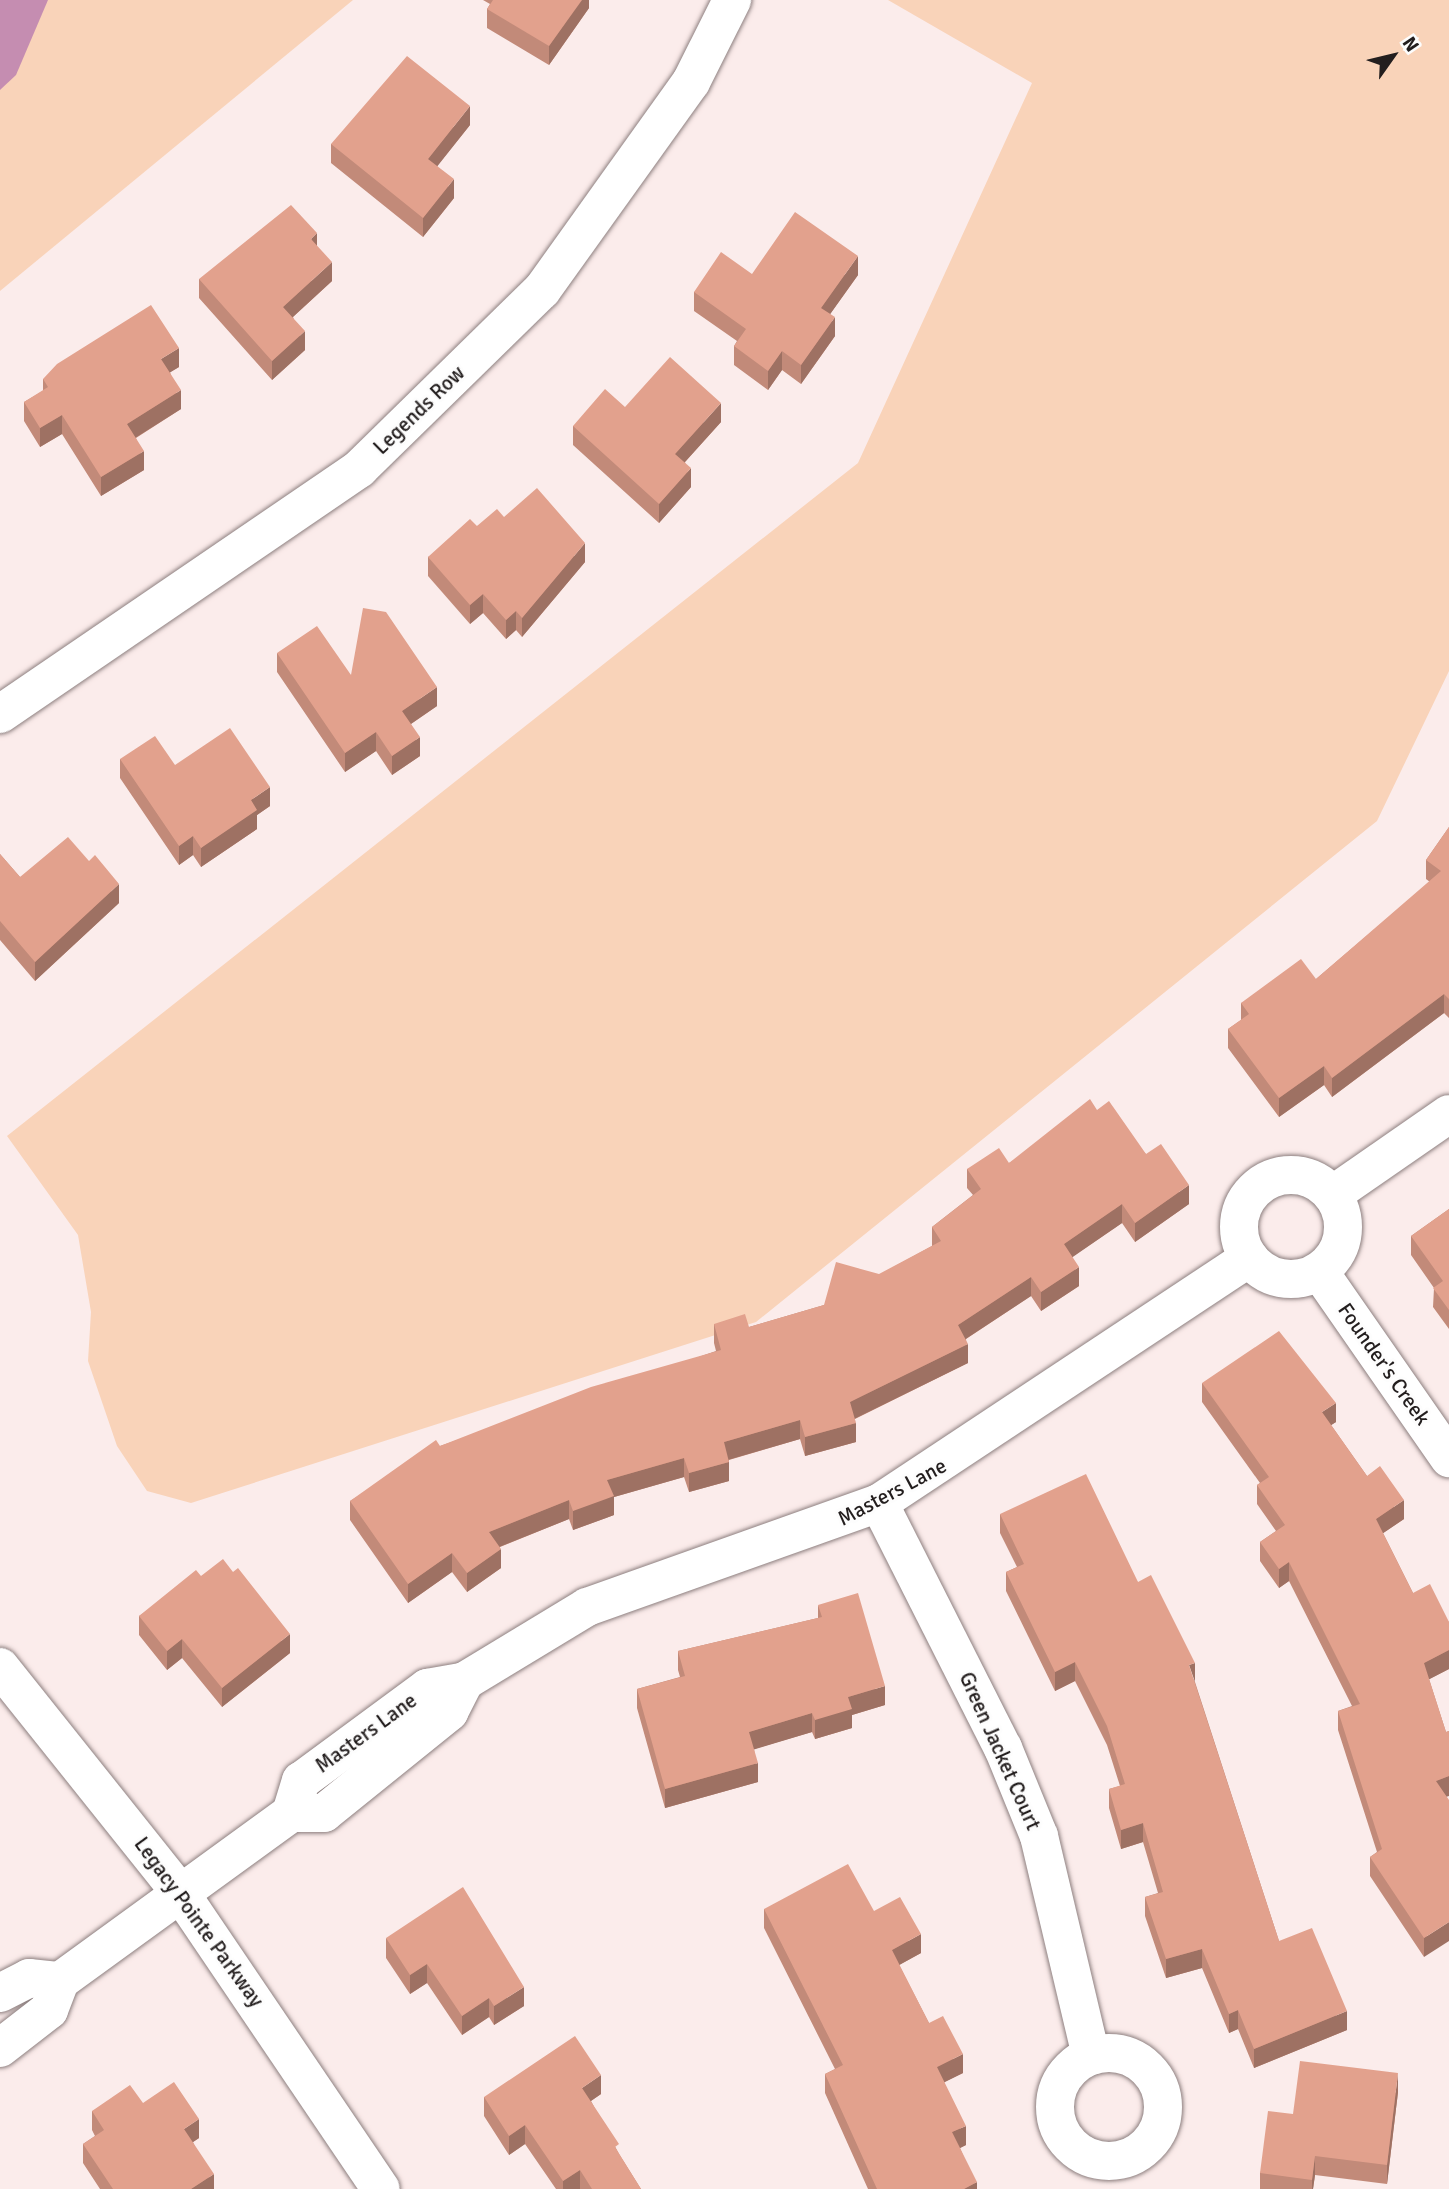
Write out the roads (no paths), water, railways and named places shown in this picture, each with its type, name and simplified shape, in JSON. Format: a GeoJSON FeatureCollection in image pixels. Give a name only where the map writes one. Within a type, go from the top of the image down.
{"type":"FeatureCollection","features":[{"type":"Feature","properties":{"kind":"street","name":"Legends Row"},"geometry":{"type":"LineString","coordinates":[[0,714],[359,469],[542,290],[691,82],[732,0]]}},
{"type":"Feature","properties":{"kind":"street"},"geometry":{"type":"LineString","coordinates":[[1332,1195],[1449,1114]]}},
{"type":"Feature","properties":{"kind":"street"},"geometry":{"type":"LineString","coordinates":[[1302,1176],[1332,1195],[1343,1227],[1340,1245],[1319,1271],[1274,1276],[1249,1258],[1239,1224],[1253,1191],[1267,1180],[1302,1176]]}},
{"type":"Feature","properties":{"kind":"street","name":"Masters Lane"},"geometry":{"type":"LineString","coordinates":[[60,1981],[291,1814],[301,1781],[374,1750],[427,1688],[466,1681],[587,1607],[879,1503],[1249,1258]]}},
{"type":"Feature","properties":{"kind":"street","name":"Founder's Creek"},"geometry":{"type":"LineString","coordinates":[[1319,1271],[1449,1458]]}},
{"type":"Feature","properties":{"kind":"street","name":"Green Jacket Court"},"geometry":{"type":"LineString","coordinates":[[879,1503],[1003,1748],[1039,1836],[1091,2056]]}},
{"type":"Feature","properties":{"kind":"street","name":"Legacy Pointe Parkway"},"geometry":{"type":"LineString","coordinates":[[0,1667],[181,1894],[381,2189]]}},
{"type":"Feature","properties":{"kind":"street"},"geometry":{"type":"LineString","coordinates":[[0,1993],[29,1978],[60,1981],[49,2010],[0,2048]]}}]}
